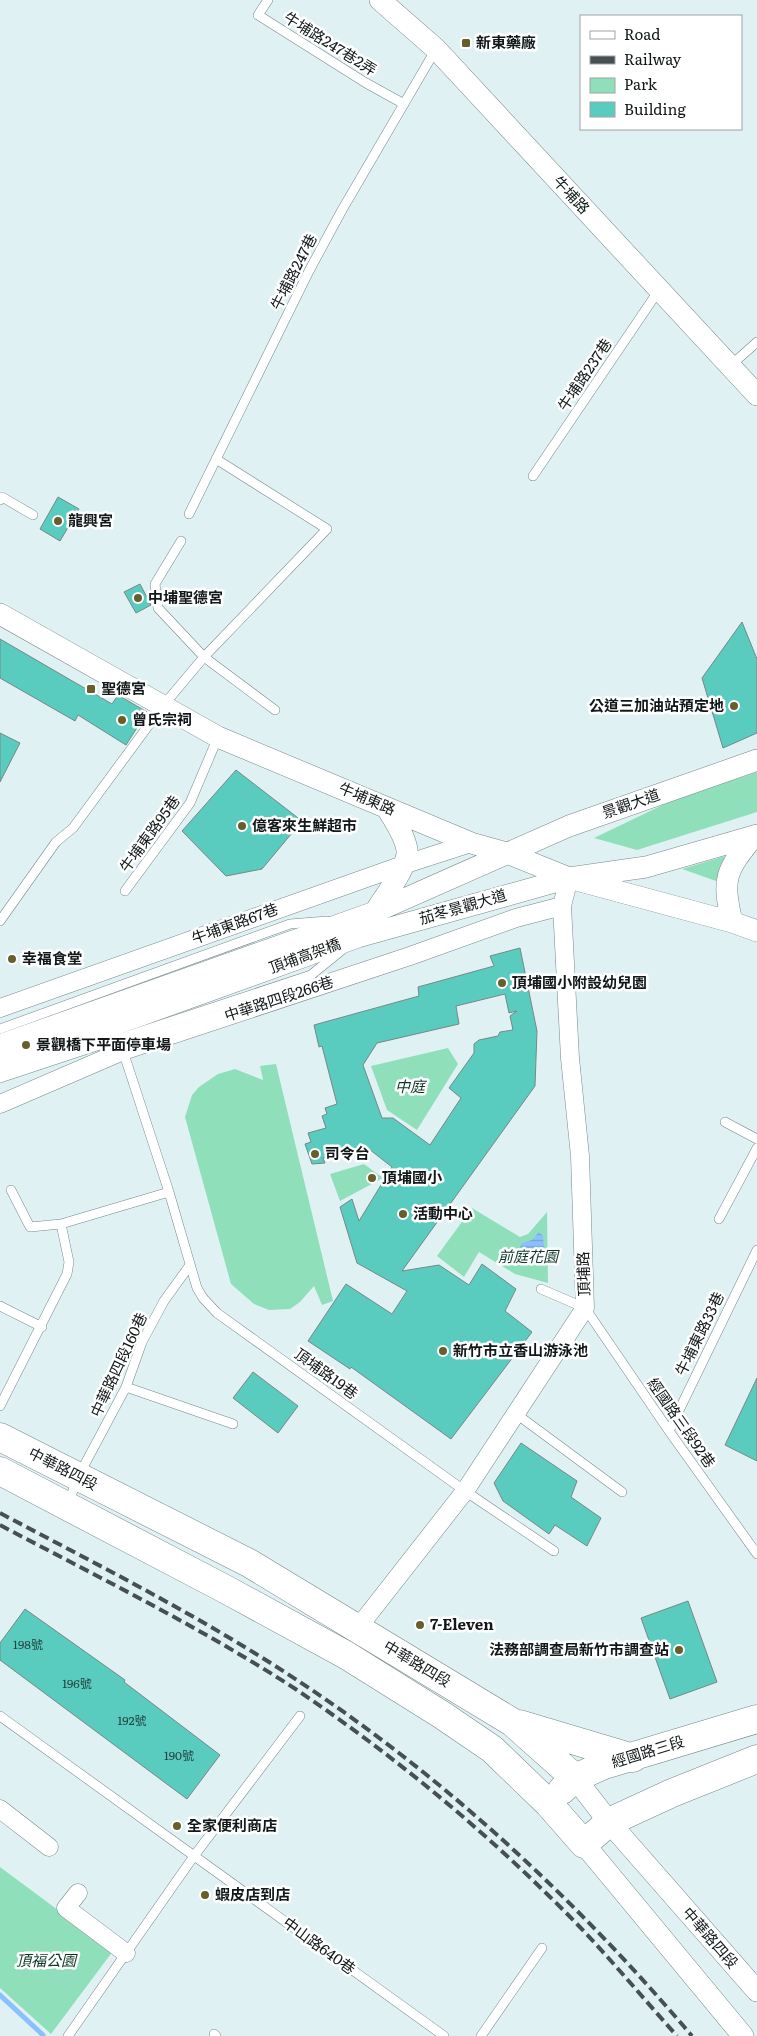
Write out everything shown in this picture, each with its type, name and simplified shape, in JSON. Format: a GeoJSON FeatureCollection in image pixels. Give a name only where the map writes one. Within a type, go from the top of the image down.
{"type":"FeatureCollection","features":[{"type":"Feature","properties":{"kind":"main road","name":"中華路四段"},"geometry":{"type":"LineString","coordinates":[[0,1437],[250,1563],[512,1722],[575,1778]]}},
{"type":"Feature","properties":{"kind":"main road","name":"中華路四段"},"geometry":{"type":"LineString","coordinates":[[0,1471],[346,1655],[438,1713],[492,1749],[548,1803],[584,1844]]}},
{"type":"Feature","properties":{"kind":"main road","name":"經國路三段"},"geometry":{"type":"LineString","coordinates":[[548,1803],[575,1778],[604,1765],[633,1758],[757,1719]]}},
{"type":"Feature","properties":{"kind":"main road"},"geometry":{"type":"LineString","coordinates":[[512,1722],[633,1758]]}},
{"type":"Feature","properties":{"kind":"main road"},"geometry":{"type":"LineString","coordinates":[[584,1844],[609,1822],[672,1793],[757,1758]]}},
{"type":"Feature","properties":{"kind":"street","name":"牛埔路"},"geometry":{"type":"LineString","coordinates":[[380,0],[436,49],[757,395]]}},
{"type":"Feature","properties":{"kind":"street","name":"牛埔東路"},"geometry":{"type":"LineString","coordinates":[[0,614],[162,707],[218,736],[470,843],[507,853],[569,878],[732,922],[757,932]]}},
{"type":"Feature","properties":{"kind":"street","name":"景觀大道"},"geometry":{"type":"LineString","coordinates":[[507,853],[569,826],[757,760]]}},
{"type":"Feature","properties":{"kind":"street"},"geometry":{"type":"LineString","coordinates":[[374,912],[395,881],[407,852],[404,839],[388,808]]}},
{"type":"Feature","properties":{"kind":"street"},"geometry":{"type":"LineString","coordinates":[[569,878],[646,867],[755,836]]}},
{"type":"Feature","properties":{"kind":"street"},"geometry":{"type":"LineString","coordinates":[[732,922],[726,894],[728,874],[736,858],[755,836]]}},
{"type":"Feature","properties":{"kind":"street","name":"牛埔東路67巷"},"geometry":{"type":"LineString","coordinates":[[0,1008],[470,843]]}},
{"type":"Feature","properties":{"kind":"street","name":"茄苳景觀大道"},"geometry":{"type":"LineString","coordinates":[[356,928],[374,912],[507,853]]}},
{"type":"Feature","properties":{"kind":"street","name":"茄苳景觀大道"},"geometry":{"type":"LineString","coordinates":[[356,928],[569,878]]}},
{"type":"Feature","properties":{"kind":"street","name":"頂埔路"},"geometry":{"type":"LineString","coordinates":[[357,1628],[464,1491],[585,1308],[580,1156],[570,1058],[562,906],[569,878]]}},
{"type":"Feature","properties":{"kind":"street","name":"中華路四段266巷"},"geometry":{"type":"LineString","coordinates":[[0,1104],[123,1051],[400,959],[516,918],[562,906]]}},
{"type":"Feature","properties":{"kind":"street","name":"頂埔高架橋"},"geometry":{"type":"LineString","coordinates":[[0,1045],[356,928]]}},
{"type":"Feature","properties":{"kind":"street","name":"頂埔高架橋"},"geometry":{"type":"LineString","coordinates":[[0,1066],[356,928]]}},
{"type":"Feature","properties":{"kind":"street","name":"中華路四段"},"geometry":{"type":"LineString","coordinates":[[575,1778],[609,1822],[757,1991]]}},
{"type":"Feature","properties":{"kind":"street"},"geometry":{"type":"LineString","coordinates":[[0,1809],[49,1847]]}},
{"type":"Feature","properties":{"kind":"street","name":"中華路四段"},"geometry":{"type":"LineString","coordinates":[[584,1844],[743,2036]]}},
{"type":"Feature","properties":{"kind":"street"},"geometry":{"type":"LineString","coordinates":[[78,1893],[66,1908],[126,1953]]}},
{"type":"Feature","properties":{"kind":"lane","name":"牛埔路247巷2弄"},"geometry":{"type":"LineString","coordinates":[[268,0],[258,15],[366,83],[404,104]]}},
{"type":"Feature","properties":{"kind":"lane","name":"牛埔路247巷"},"geometry":{"type":"LineString","coordinates":[[189,514],[309,271],[342,210],[436,49]]}},
{"type":"Feature","properties":{"kind":"lane","name":"牛埔路237巷"},"geometry":{"type":"LineString","coordinates":[[532,476],[659,290]]}},
{"type":"Feature","properties":{"kind":"lane"},"geometry":{"type":"LineString","coordinates":[[730,366],[757,342]]}},
{"type":"Feature","properties":{"kind":"lane"},"geometry":{"type":"LineString","coordinates":[[0,921],[56,842],[73,828],[162,707],[204,657],[327,529],[216,459]]}},
{"type":"Feature","properties":{"kind":"lane"},"geometry":{"type":"LineString","coordinates":[[0,500],[2,497],[33,515]]}},
{"type":"Feature","properties":{"kind":"lane"},"geometry":{"type":"LineString","coordinates":[[181,541],[155,584],[158,608],[204,657],[275,710]]}},
{"type":"Feature","properties":{"kind":"lane","name":"牛埔東路95巷"},"geometry":{"type":"LineString","coordinates":[[125,891],[190,803],[218,736]]}},
{"type":"Feature","properties":{"kind":"lane","name":"頂埔高架橋"},"geometry":{"type":"LineString","coordinates":[[0,1029],[290,924],[356,928]]}},
{"type":"Feature","properties":{"kind":"lane","name":"頂埔高架橋"},"geometry":{"type":"LineString","coordinates":[[0,1078],[311,975],[356,928]]}},
{"type":"Feature","properties":{"kind":"lane","name":"頂埔路19巷"},"geometry":{"type":"LineString","coordinates":[[123,1051],[169,1192],[190,1265],[198,1288],[204,1298],[217,1312],[464,1491],[554,1551]]}},
{"type":"Feature","properties":{"kind":"lane"},"geometry":{"type":"LineString","coordinates":[[725,1122],[757,1139]]}},
{"type":"Feature","properties":{"kind":"lane"},"geometry":{"type":"LineString","coordinates":[[720,1219],[757,1148]]}},
{"type":"Feature","properties":{"kind":"lane"},"geometry":{"type":"LineString","coordinates":[[11,1190],[30,1227],[61,1224],[169,1192]]}},
{"type":"Feature","properties":{"kind":"lane"},"geometry":{"type":"LineString","coordinates":[[0,1406],[68,1274],[69,1262],[61,1224]]}},
{"type":"Feature","properties":{"kind":"lane","name":"牛埔東路33巷"},"geometry":{"type":"LineString","coordinates":[[669,1430],[757,1250]]}},
{"type":"Feature","properties":{"kind":"lane","name":"中華路四段160巷"},"geometry":{"type":"LineString","coordinates":[[67,1507],[78,1477],[126,1388],[142,1342],[164,1301],[190,1265]]}},
{"type":"Feature","properties":{"kind":"lane"},"geometry":{"type":"LineString","coordinates":[[541,1289],[585,1308]]}},
{"type":"Feature","properties":{"kind":"lane"},"geometry":{"type":"LineString","coordinates":[[0,1306],[42,1327]]}},
{"type":"Feature","properties":{"kind":"lane","name":"經國路三段92巷"},"geometry":{"type":"LineString","coordinates":[[585,1308],[757,1554]]}},
{"type":"Feature","properties":{"kind":"lane"},"geometry":{"type":"LineString","coordinates":[[126,1388],[233,1424]]}},
{"type":"Feature","properties":{"kind":"lane"},"geometry":{"type":"LineString","coordinates":[[516,1413],[622,1492]]}},
{"type":"Feature","properties":{"kind":"lane","name":"中山路640巷"},"geometry":{"type":"LineString","coordinates":[[0,1716],[444,2036]]}},
{"type":"Feature","properties":{"kind":"lane"},"geometry":{"type":"LineString","coordinates":[[68,2036],[194,1856],[300,1716]]}},
{"type":"Feature","properties":{"kind":"lane"},"geometry":{"type":"LineString","coordinates":[[481,2036],[542,1948]]}},
{"type":"Feature","properties":{"kind":"green space"},"geometry":{"type":"Polygon","coordinates":[[[757,772],[757,812],[637,850],[594,838],[673,800],[757,772]]]}},
{"type":"Feature","properties":{"kind":"green space"},"geometry":{"type":"Polygon","coordinates":[[[725,856],[716,881],[682,869],[725,856]]]}},
{"type":"Feature","properties":{"kind":"green space","name":"中庭"},"geometry":{"type":"Polygon","coordinates":[[[448,1048],[458,1064],[417,1130],[387,1110],[371,1066],[448,1048]]]}},
{"type":"Feature","properties":{"kind":"green space"},"geometry":{"type":"Polygon","coordinates":[[[276,1064],[333,1301],[322,1305],[314,1286],[300,1302],[290,1309],[269,1310],[254,1304],[231,1284],[185,1117],[192,1095],[199,1087],[218,1074],[235,1069],[263,1080],[260,1066],[276,1064]]]}},
{"type":"Feature","properties":{"kind":"green space"},"geometry":{"type":"Polygon","coordinates":[[[364,1164],[383,1178],[340,1201],[330,1174],[364,1164]]]}},
{"type":"Feature","properties":{"kind":"green space","name":"前庭花園"},"geometry":{"type":"Polygon","coordinates":[[[472,1208],[520,1237],[528,1234],[547,1212],[548,1283],[515,1274],[479,1252],[464,1277],[437,1256],[472,1208]]]}},
{"type":"Feature","properties":{"kind":"green space","name":"頂福公園"},"geometry":{"type":"Polygon","coordinates":[[[0,1867],[113,1951],[51,2034],[0,1988],[0,1867]]]}},
{"type":"Feature","properties":{"kind":"water"},"geometry":{"type":"Polygon","coordinates":[[[539,1232],[543,1236],[544,1248],[539,1252],[522,1251],[520,1247],[522,1243],[532,1240],[539,1232]]]}},
{"type":"Feature","properties":{"kind":"building","name":"龍興宮"},"geometry":{"type":"Polygon","coordinates":[[[58,497],[79,509],[60,541],[40,529],[58,497]]]}},
{"type":"Feature","properties":{"kind":"building","name":"中埔聖德宮"},"geometry":{"type":"Polygon","coordinates":[[[140,584],[151,605],[136,613],[124,592],[140,584]]]}},
{"type":"Feature","properties":{"kind":"building","name":"公道三加油站預定地"},"geometry":{"type":"Polygon","coordinates":[[[742,622],[757,659],[757,733],[723,748],[702,678],[742,622]]]}},
{"type":"Feature","properties":{"kind":"building"},"geometry":{"type":"Polygon","coordinates":[[[0,639],[112,704],[118,695],[147,712],[126,745],[78,715],[75,721],[0,678],[0,639]]]}},
{"type":"Feature","properties":{"kind":"building"},"geometry":{"type":"Polygon","coordinates":[[[0,733],[20,743],[0,782],[0,733]]]}},
{"type":"Feature","properties":{"kind":"building","name":"億客來生鮮超市"},"geometry":{"type":"Polygon","coordinates":[[[236,770],[302,821],[262,869],[226,876],[182,831],[236,770]]]}},
{"type":"Feature","properties":{"kind":"building"},"geometry":{"type":"Polygon","coordinates":[[[520,948],[537,1031],[535,1086],[402,1271],[439,1265],[469,1285],[482,1264],[516,1289],[505,1311],[532,1332],[451,1439],[351,1367],[350,1369],[308,1341],[346,1284],[392,1314],[407,1291],[357,1263],[340,1207],[352,1199],[359,1221],[392,1167],[369,1149],[323,1158],[325,1163],[312,1164],[305,1144],[311,1142],[308,1133],[326,1128],[322,1116],[327,1114],[325,1108],[337,1104],[322,1046],[319,1047],[314,1025],[419,996],[418,987],[494,966],[490,956],[520,948]],[[505,994],[456,1006],[459,1024],[377,1043],[363,1065],[382,1118],[393,1118],[430,1145],[461,1098],[449,1088],[474,1053],[474,1044],[479,1040],[498,1036],[500,1032],[513,1030],[510,1016],[517,1011],[509,1013],[505,994]]]}},
{"type":"Feature","properties":{"kind":"building"},"geometry":{"type":"Polygon","coordinates":[[[253,1372],[298,1406],[278,1433],[233,1398],[253,1372]]]}},
{"type":"Feature","properties":{"kind":"building"},"geometry":{"type":"Polygon","coordinates":[[[757,1378],[757,1461],[725,1445],[757,1378]]]}},
{"type":"Feature","properties":{"kind":"building"},"geometry":{"type":"Polygon","coordinates":[[[521,1443],[577,1481],[571,1497],[601,1518],[587,1546],[555,1525],[549,1534],[503,1501],[494,1483],[521,1443]]]}},
{"type":"Feature","properties":{"kind":"building","name":"法務部調查局新竹市調查站"},"geometry":{"type":"Polygon","coordinates":[[[688,1601],[717,1682],[670,1699],[641,1618],[688,1601]]]}},
{"type":"Feature","properties":{"kind":"building"},"geometry":{"type":"Polygon","coordinates":[[[25,1609],[125,1680],[124,1682],[220,1755],[187,1799],[0,1660],[0,1643],[25,1609]]]}},
{"type":"Feature","properties":{"kind":"waterway"},"geometry":{"type":"LineString","coordinates":[[0,1995],[43,2035]]}},
{"type":"Feature","properties":{"kind":"railway"},"geometry":{"type":"LineString","coordinates":[[0,1513],[213,1628],[306,1686],[367,1729],[426,1775],[538,1873],[643,1980],[692,2036]]}},
{"type":"Feature","properties":{"kind":"railway"},"geometry":{"type":"LineString","coordinates":[[0,1525],[225,1646],[297,1690],[364,1737],[428,1787],[520,1868],[582,1930],[677,2036]]}},
{"type":"Feature","properties":{"kind":"place","name":"新東藥廠"},"geometry":{"type":"Point","coordinates":[466,43]}},
{"type":"Feature","properties":{"kind":"place","name":"龍興宮"},"geometry":{"type":"Point","coordinates":[58,521]}},
{"type":"Feature","properties":{"kind":"place","name":"中埔聖德宮"},"geometry":{"type":"Point","coordinates":[138,598]}},
{"type":"Feature","properties":{"kind":"place","name":"聖德宮"},"geometry":{"type":"Point","coordinates":[91,689]}},
{"type":"Feature","properties":{"kind":"place","name":"公道三加油站預定地"},"geometry":{"type":"Point","coordinates":[734,706]}},
{"type":"Feature","properties":{"kind":"place","name":"曾氏宗祠"},"geometry":{"type":"Point","coordinates":[122,720]}},
{"type":"Feature","properties":{"kind":"place","name":"億客來生鮮超市"},"geometry":{"type":"Point","coordinates":[242,826]}},
{"type":"Feature","properties":{"kind":"place","name":"幸福食堂"},"geometry":{"type":"Point","coordinates":[12,959]}},
{"type":"Feature","properties":{"kind":"place","name":"頂埔國小附設幼兒園"},"geometry":{"type":"Point","coordinates":[502,983]}},
{"type":"Feature","properties":{"kind":"place","name":"景觀橋下平面停車場"},"geometry":{"type":"Point","coordinates":[26,1045]}},
{"type":"Feature","properties":{"kind":"place","name":"司令台"},"geometry":{"type":"Point","coordinates":[315,1154]}},
{"type":"Feature","properties":{"kind":"place","name":"頂埔國小"},"geometry":{"type":"Point","coordinates":[372,1178]}},
{"type":"Feature","properties":{"kind":"place","name":"活動中心"},"geometry":{"type":"Point","coordinates":[403,1214]}},
{"type":"Feature","properties":{"kind":"place","name":"新竹市立香山游泳池"},"geometry":{"type":"Point","coordinates":[443,1351]}},
{"type":"Feature","properties":{"kind":"place","name":"7-Eleven"},"geometry":{"type":"Point","coordinates":[420,1625]}},
{"type":"Feature","properties":{"kind":"place","name":"法務部調查局新竹市調查站"},"geometry":{"type":"Point","coordinates":[679,1650]}},
{"type":"Feature","properties":{"kind":"place","name":"全家便利商店"},"geometry":{"type":"Point","coordinates":[177,1826]}},
{"type":"Feature","properties":{"kind":"place","name":"蝦皮店到店"},"geometry":{"type":"Point","coordinates":[205,1895]}}]}
